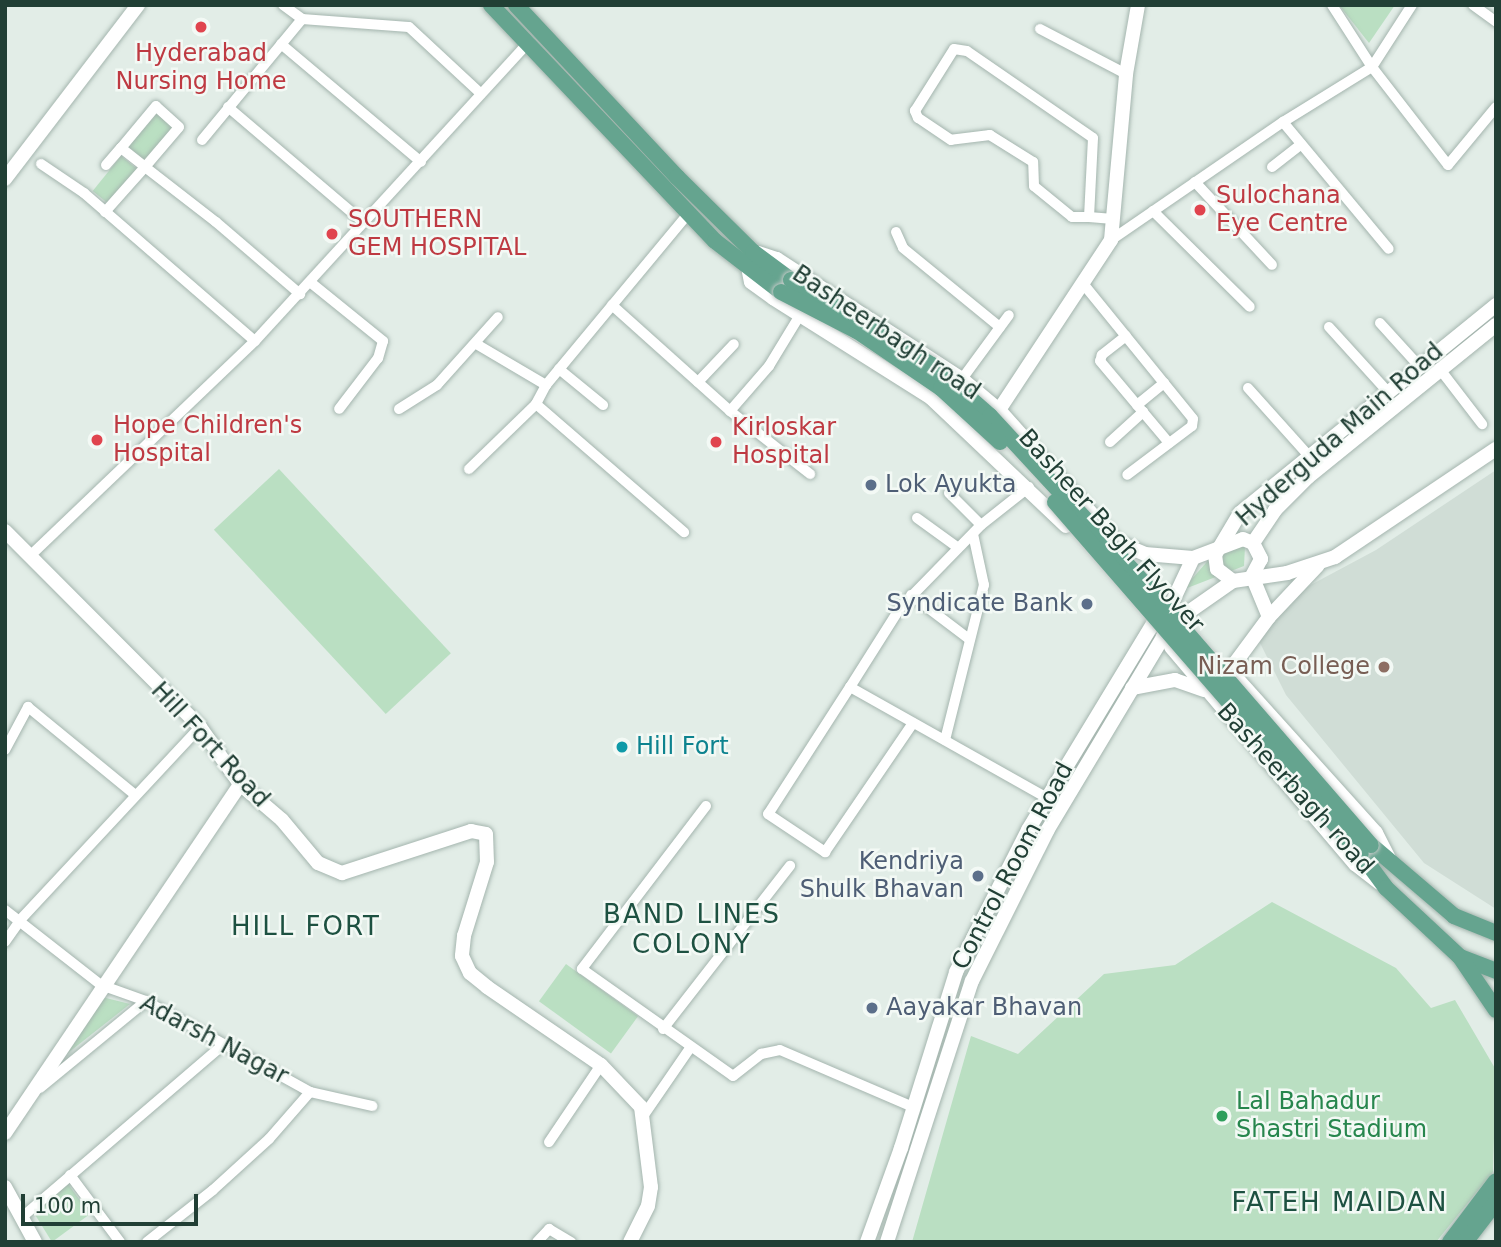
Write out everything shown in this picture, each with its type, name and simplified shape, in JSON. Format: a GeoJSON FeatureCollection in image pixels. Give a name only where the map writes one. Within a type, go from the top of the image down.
{"type":"FeatureCollection","features":[{"type":"Feature","properties":{"kind":"main road"},"geometry":{"type":"LineString","coordinates":[[5,179],[138,5]]}},
{"type":"Feature","properties":{"kind":"main road"},"geometry":{"type":"LineString","coordinates":[[491,5],[689,213],[751,259]]}},
{"type":"Feature","properties":{"kind":"main road"},"geometry":{"type":"LineString","coordinates":[[516,5],[751,259]]}},
{"type":"Feature","properties":{"kind":"main road"},"geometry":{"type":"LineString","coordinates":[[999,411],[1085,286],[1111,240],[1126,74],[1138,5]]}},
{"type":"Feature","properties":{"kind":"main road","name":"Basheer Bagh Flyover"},"geometry":{"type":"LineString","coordinates":[[751,259],[786,286],[941,388],[988,429],[1366,850],[1386,888],[1460,957]]}},
{"type":"Feature","properties":{"kind":"main road","name":"Basheerbagh road"},"geometry":{"type":"LineString","coordinates":[[1386,888],[1356,864],[1153,624],[1029,487],[922,390],[751,282],[751,259],[777,259],[961,379],[999,411],[1117,542],[1181,618],[1376,833],[1395,869]]}},
{"type":"Feature","properties":{"kind":"main road","name":"Hyderguda Main Road"},"geometry":{"type":"LineString","coordinates":[[1193,558],[1220,544],[1240,513],[1496,305]]}},
{"type":"Feature","properties":{"kind":"main road","name":"Hyderguda Main Road"},"geometry":{"type":"LineString","coordinates":[[1253,543],[1275,510],[1439,368],[1496,325]]}},
{"type":"Feature","properties":{"kind":"main road"},"geometry":{"type":"LineString","coordinates":[[1132,688],[1175,680],[1208,692],[1230,672],[1269,617],[1318,564],[1404,515],[1496,449]]}},
{"type":"Feature","properties":{"kind":"main road","name":"Hill Fort Road"},"geometry":{"type":"LineString","coordinates":[[5,531],[200,727],[240,784],[282,820],[318,863],[342,873],[471,831],[486,834],[489,846],[480,894],[464,936],[462,956],[470,973],[601,1065],[634,1097],[644,1115]]}},
{"type":"Feature","properties":{"kind":"main road"},"geometry":{"type":"LineString","coordinates":[[1252,576],[1261,559],[1253,543],[1238,538],[1220,544],[1217,569],[1233,581],[1318,564]]}},
{"type":"Feature","properties":{"kind":"main road"},"geometry":{"type":"LineString","coordinates":[[1117,542],[1146,554],[1193,558],[1171,605]]}},
{"type":"Feature","properties":{"kind":"main road"},"geometry":{"type":"LineString","coordinates":[[1252,576],[1269,617]]}},
{"type":"Feature","properties":{"kind":"main road","name":"Control Room Road"},"geometry":{"type":"LineString","coordinates":[[887,1242],[967,995],[1047,831],[1163,637],[1181,618],[1233,581]]}},
{"type":"Feature","properties":{"kind":"main road","name":"Control Room Road"},"geometry":{"type":"LineString","coordinates":[[867,1242],[950,989],[975,930],[1047,798],[1153,624],[1171,605]]}},
{"type":"Feature","properties":{"kind":"main road"},"geometry":{"type":"LineString","coordinates":[[5,1133],[101,985],[240,784]]}},
{"type":"Feature","properties":{"kind":"main road","name":"Basheer Bagh Flyover"},"geometry":{"type":"LineString","coordinates":[[1366,850],[1395,869],[1454,916],[1496,933]]}},
{"type":"Feature","properties":{"kind":"main road"},"geometry":{"type":"LineString","coordinates":[[1460,957],[1496,971]]}},
{"type":"Feature","properties":{"kind":"main road"},"geometry":{"type":"LineString","coordinates":[[1460,957],[1496,1010]]}},
{"type":"Feature","properties":{"kind":"main road"},"geometry":{"type":"LineString","coordinates":[[950,989],[967,995]]}},
{"type":"Feature","properties":{"kind":"main road"},"geometry":{"type":"LineString","coordinates":[[630,1242],[648,1206],[651,1186],[644,1115]]}},
{"type":"Feature","properties":{"kind":"main road"},"geometry":{"type":"LineString","coordinates":[[1450,1242],[1496,1181]]}},
{"type":"Feature","properties":{"kind":"main road"},"geometry":{"type":"LineString","coordinates":[[5,1187],[35,1242]]}},
{"type":"Feature","properties":{"kind":"main road"},"geometry":{"type":"LineString","coordinates":[[1465,1242],[1496,1202]]}},
{"type":"Feature","properties":{"kind":"street"},"geometry":{"type":"LineString","coordinates":[[283,5],[302,19],[409,27],[481,94]]}},
{"type":"Feature","properties":{"kind":"street"},"geometry":{"type":"LineString","coordinates":[[1332,5],[1372,67],[1448,165],[1496,107]]}},
{"type":"Feature","properties":{"kind":"street"},"geometry":{"type":"LineString","coordinates":[[1111,240],[1283,122],[1372,67],[1412,5]]}},
{"type":"Feature","properties":{"kind":"street"},"geometry":{"type":"LineString","coordinates":[[1473,5],[1496,22]]}},
{"type":"Feature","properties":{"kind":"street"},"geometry":{"type":"LineString","coordinates":[[202,140],[302,19]]}},
{"type":"Feature","properties":{"kind":"street"},"geometry":{"type":"LineString","coordinates":[[1041,29],[1126,74]]}},
{"type":"Feature","properties":{"kind":"street"},"geometry":{"type":"LineString","coordinates":[[30,556],[255,341],[300,294],[362,221],[421,162],[529,42]]}},
{"type":"Feature","properties":{"kind":"street"},"geometry":{"type":"LineString","coordinates":[[281,44],[421,162]]}},
{"type":"Feature","properties":{"kind":"street"},"geometry":{"type":"LineString","coordinates":[[1089,217],[1093,138],[967,51],[954,49],[915,111],[918,118],[951,140],[962,142],[990,135],[1033,162],[1034,186],[1072,217],[1113,219]]}},
{"type":"Feature","properties":{"kind":"street"},"geometry":{"type":"LineString","coordinates":[[105,212],[179,127],[156,106],[106,165]]}},
{"type":"Feature","properties":{"kind":"street"},"geometry":{"type":"LineString","coordinates":[[228,107],[362,221]]}},
{"type":"Feature","properties":{"kind":"street"},"geometry":{"type":"LineString","coordinates":[[1283,122],[1389,250]]}},
{"type":"Feature","properties":{"kind":"street"},"geometry":{"type":"LineString","coordinates":[[1272,167],[1301,144]]}},
{"type":"Feature","properties":{"kind":"street"},"geometry":{"type":"LineString","coordinates":[[121,148],[300,294]]}},
{"type":"Feature","properties":{"kind":"street"},"geometry":{"type":"LineString","coordinates":[[41,164],[105,212],[255,341]]}},
{"type":"Feature","properties":{"kind":"street"},"geometry":{"type":"LineString","coordinates":[[1195,182],[1272,265]]}},
{"type":"Feature","properties":{"kind":"street"},"geometry":{"type":"LineString","coordinates":[[1153,211],[1250,307]]}},
{"type":"Feature","properties":{"kind":"street"},"geometry":{"type":"LineString","coordinates":[[470,468],[536,404],[546,385],[689,213]]}},
{"type":"Feature","properties":{"kind":"street"},"geometry":{"type":"LineString","coordinates":[[896,232],[904,248],[1000,327]]}},
{"type":"Feature","properties":{"kind":"street"},"geometry":{"type":"LineString","coordinates":[[310,282],[383,341],[378,358],[339,409]]}},
{"type":"Feature","properties":{"kind":"street"},"geometry":{"type":"LineString","coordinates":[[1085,286],[1194,423],[1127,475]]}},
{"type":"Feature","properties":{"kind":"street"},"geometry":{"type":"LineString","coordinates":[[612,306],[730,411],[810,474]]}},
{"type":"Feature","properties":{"kind":"street"},"geometry":{"type":"LineString","coordinates":[[730,411],[769,366],[800,315]]}},
{"type":"Feature","properties":{"kind":"street"},"geometry":{"type":"LineString","coordinates":[[961,379],[1009,315]]}},
{"type":"Feature","properties":{"kind":"street"},"geometry":{"type":"LineString","coordinates":[[399,409],[438,386],[478,345],[498,317]]}},
{"type":"Feature","properties":{"kind":"street"},"geometry":{"type":"LineString","coordinates":[[1380,323],[1419,366]]}},
{"type":"Feature","properties":{"kind":"street"},"geometry":{"type":"LineString","coordinates":[[1329,327],[1388,393]]}},
{"type":"Feature","properties":{"kind":"street"},"geometry":{"type":"LineString","coordinates":[[1126,336],[1102,355],[1100,361],[1169,443]]}},
{"type":"Feature","properties":{"kind":"street"},"geometry":{"type":"LineString","coordinates":[[698,382],[734,344]]}},
{"type":"Feature","properties":{"kind":"street"},"geometry":{"type":"LineString","coordinates":[[478,345],[546,385]]}},
{"type":"Feature","properties":{"kind":"street"},"geometry":{"type":"LineString","coordinates":[[1439,368],[1482,424]]}},
{"type":"Feature","properties":{"kind":"street"},"geometry":{"type":"LineString","coordinates":[[559,369],[603,405]]}},
{"type":"Feature","properties":{"kind":"street"},"geometry":{"type":"LineString","coordinates":[[1110,442],[1164,383]]}},
{"type":"Feature","properties":{"kind":"street"},"geometry":{"type":"LineString","coordinates":[[1248,388],[1311,457]]}},
{"type":"Feature","properties":{"kind":"street"},"geometry":{"type":"LineString","coordinates":[[536,404],[684,532]]}},
{"type":"Feature","properties":{"kind":"street"},"geometry":{"type":"LineString","coordinates":[[913,723],[825,852],[768,814],[911,595],[981,525],[1029,487]]}},
{"type":"Feature","properties":{"kind":"street"},"geometry":{"type":"LineString","coordinates":[[948,493],[981,525]]}},
{"type":"Feature","properties":{"kind":"street"},"geometry":{"type":"LineString","coordinates":[[917,518],[957,547]]}},
{"type":"Feature","properties":{"kind":"street"},"geometry":{"type":"LineString","coordinates":[[945,740],[984,584],[973,534]]}},
{"type":"Feature","properties":{"kind":"street"},"geometry":{"type":"LineString","coordinates":[[911,595],[969,639]]}},
{"type":"Feature","properties":{"kind":"street"},"geometry":{"type":"LineString","coordinates":[[850,687],[1047,798]]}},
{"type":"Feature","properties":{"kind":"street"},"geometry":{"type":"LineString","coordinates":[[5,750],[28,707],[135,795]]}},
{"type":"Feature","properties":{"kind":"street"},"geometry":{"type":"LineString","coordinates":[[5,942],[21,919],[200,727]]}},
{"type":"Feature","properties":{"kind":"street"},"geometry":{"type":"LineString","coordinates":[[706,806],[582,966],[663,1029],[733,1076],[761,1054],[780,1050],[913,1107]]}},
{"type":"Feature","properties":{"kind":"street"},"geometry":{"type":"LineString","coordinates":[[663,1029],[790,866]]}},
{"type":"Feature","properties":{"kind":"street","name":"Adarsh Nagar"},"geometry":{"type":"LineString","coordinates":[[5,910],[21,919],[101,985],[146,1001],[310,1091],[269,1139],[213,1190],[147,1242]]}},
{"type":"Feature","properties":{"kind":"street"},"geometry":{"type":"LineString","coordinates":[[29,1097],[146,1001]]}},
{"type":"Feature","properties":{"kind":"street"},"geometry":{"type":"LineString","coordinates":[[21,1218],[223,1045]]}},
{"type":"Feature","properties":{"kind":"street"},"geometry":{"type":"LineString","coordinates":[[644,1115],[691,1048]]}},
{"type":"Feature","properties":{"kind":"street"},"geometry":{"type":"LineString","coordinates":[[549,1142],[601,1065]]}},
{"type":"Feature","properties":{"kind":"street"},"geometry":{"type":"LineString","coordinates":[[310,1091],[372,1106]]}},
{"type":"Feature","properties":{"kind":"street"},"geometry":{"type":"LineString","coordinates":[[71,1175],[120,1242]]}},
{"type":"Feature","properties":{"kind":"street"},"geometry":{"type":"LineString","coordinates":[[537,1242],[549,1229],[571,1242]]}},
{"type":"Feature","properties":{"kind":"shaded area","name":"Nizam College"},"geometry":{"type":"Polygon","coordinates":[[[1496,470],[1496,909],[1424,863],[1286,695],[1258,639],[1275,604],[1376,550],[1496,470]]]}},
{"type":"Feature","properties":{"kind":"green space"},"geometry":{"type":"Polygon","coordinates":[[[1339,5],[1395,5],[1369,43],[1339,5]]]}},
{"type":"Feature","properties":{"kind":"green space"},"geometry":{"type":"Polygon","coordinates":[[[159,111],[176,126],[146,162],[128,146],[159,111]]]}},
{"type":"Feature","properties":{"kind":"green space"},"geometry":{"type":"Polygon","coordinates":[[[121,156],[138,170],[110,205],[93,191],[121,156]]]}},
{"type":"Feature","properties":{"kind":"green space"},"geometry":{"type":"Polygon","coordinates":[[[279,469],[451,653],[386,714],[214,530],[279,469]]]}},
{"type":"Feature","properties":{"kind":"green space"},"geometry":{"type":"Polygon","coordinates":[[[1221,546],[1245,546],[1244,566],[1182,590],[1221,546]]]}},
{"type":"Feature","properties":{"kind":"green space","name":"Lal Bahadur Shastri Stadium"},"geometry":{"type":"Polygon","coordinates":[[[1272,902],[1396,968],[1431,1008],[1455,1000],[1496,1070],[1493,1172],[1436,1242],[912,1242],[971,1036],[1018,1054],[1104,974],[1175,965],[1272,902]]]}},
{"type":"Feature","properties":{"kind":"green space"},"geometry":{"type":"Polygon","coordinates":[[[566,964],[638,1016],[611,1054],[539,1001],[566,964]]]}},
{"type":"Feature","properties":{"kind":"green space"},"geometry":{"type":"Polygon","coordinates":[[[98,996],[130,1004],[59,1060],[98,996]]]}},
{"type":"Feature","properties":{"kind":"green space"},"geometry":{"type":"Polygon","coordinates":[[[68,1184],[90,1214],[52,1242],[34,1213],[68,1184]]]}},
{"type":"Feature","properties":{"kind":"place","name":"Hyderabad Nursing Home"},"geometry":{"type":"Point","coordinates":[201,27]}},
{"type":"Feature","properties":{"kind":"place","name":"Sulochana Eye Centre"},"geometry":{"type":"Point","coordinates":[1200,210]}},
{"type":"Feature","properties":{"kind":"place","name":"SOUTHERN GEM HOSPITAL"},"geometry":{"type":"Point","coordinates":[332,234]}},
{"type":"Feature","properties":{"kind":"place","name":"Hope Children's Hospital"},"geometry":{"type":"Point","coordinates":[97,440]}},
{"type":"Feature","properties":{"kind":"place","name":"Kirloskar Hospital"},"geometry":{"type":"Point","coordinates":[716,442]}},
{"type":"Feature","properties":{"kind":"place","name":"Lok Ayukta"},"geometry":{"type":"Point","coordinates":[871,485]}},
{"type":"Feature","properties":{"kind":"place","name":"Syndicate Bank"},"geometry":{"type":"Point","coordinates":[1087,604]}},
{"type":"Feature","properties":{"kind":"place","name":"Nizam College"},"geometry":{"type":"Point","coordinates":[1384,667]}},
{"type":"Feature","properties":{"kind":"place","name":"Hill Fort"},"geometry":{"type":"Point","coordinates":[622,747]}},
{"type":"Feature","properties":{"kind":"place","name":"Kendriya Shulk Bhavan"},"geometry":{"type":"Point","coordinates":[978,876]}},
{"type":"Feature","properties":{"kind":"place","name":"Aayakar Bhavan"},"geometry":{"type":"Point","coordinates":[872,1008]}},
{"type":"Feature","properties":{"kind":"place","name":"Lal Bahadur Shastri Stadium"},"geometry":{"type":"Point","coordinates":[1222,1116]}},
{"type":"Feature","properties":{"kind":"district","name":"HILL FORT"},"geometry":{"type":"Point","coordinates":[306,927]}},
{"type":"Feature","properties":{"kind":"district","name":"BAND LINES COLONY"},"geometry":{"type":"Point","coordinates":[692,930]}},
{"type":"Feature","properties":{"kind":"district","name":"FATEH MAIDAN"},"geometry":{"type":"Point","coordinates":[1340,1203]}}]}
